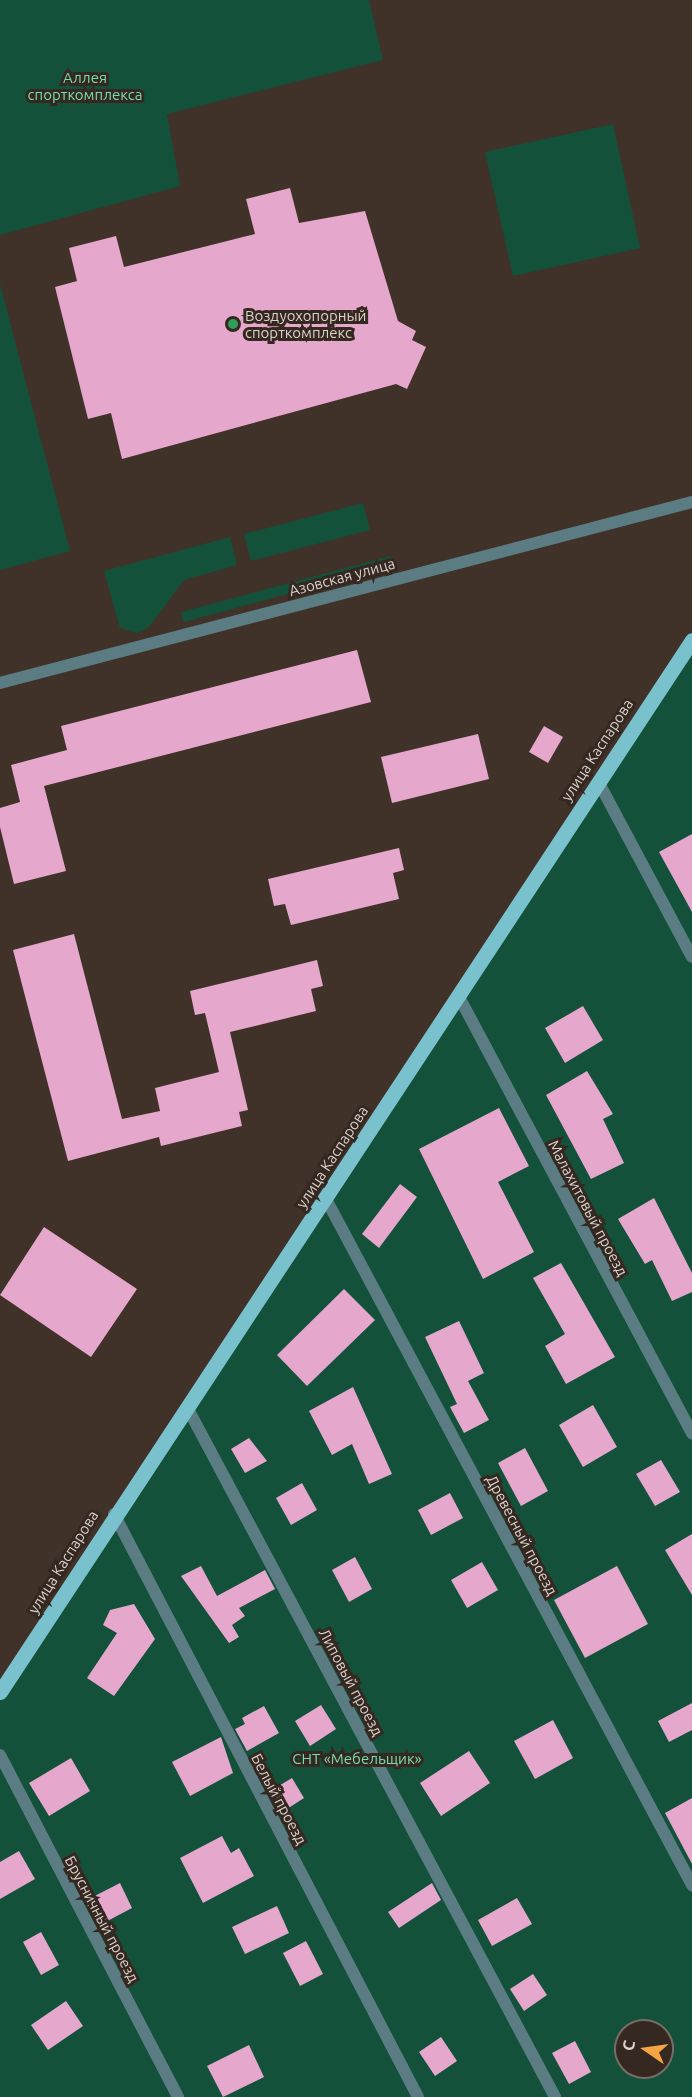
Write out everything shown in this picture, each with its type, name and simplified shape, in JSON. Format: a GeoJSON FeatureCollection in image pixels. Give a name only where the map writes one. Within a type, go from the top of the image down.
{"type":"FeatureCollection","features":[{"type":"Feature","properties":{"kind":"main road","name":"улица Каспарова"},"geometry":{"type":"LineString","coordinates":[[0,1692],[114,1514],[188,1409],[692,640]]}},
{"type":"Feature","properties":{"kind":"street","name":"Азовская улица"},"geometry":{"type":"LineString","coordinates":[[0,683],[692,502]]}},
{"type":"Feature","properties":{"kind":"street"},"geometry":{"type":"LineString","coordinates":[[599,783],[692,957]]}},
{"type":"Feature","properties":{"kind":"street","name":"Малахитовый проезд"},"geometry":{"type":"LineString","coordinates":[[458,995],[692,1434]]}},
{"type":"Feature","properties":{"kind":"street","name":"Древесный проезд"},"geometry":{"type":"LineString","coordinates":[[326,1199],[692,1885]]}},
{"type":"Feature","properties":{"kind":"street","name":"Липовый проезд"},"geometry":{"type":"LineString","coordinates":[[188,1409],[555,2097]]}},
{"type":"Feature","properties":{"kind":"street","name":"Белый проезд"},"geometry":{"type":"LineString","coordinates":[[114,1514],[418,2097]]}},
{"type":"Feature","properties":{"kind":"street","name":"Брусничный проезд"},"geometry":{"type":"LineString","coordinates":[[0,1755],[178,2097]]}},
{"type":"Feature","properties":{"kind":"green space","name":"Аллея спорткомплекса"},"geometry":{"type":"Polygon","coordinates":[[[0,0],[369,0],[383,60],[167,114],[180,186],[0,235],[0,0]]]}},
{"type":"Feature","properties":{"kind":"green space"},"geometry":{"type":"Polygon","coordinates":[[[613,124],[640,248],[513,276],[485,152],[613,124]]]}},
{"type":"Feature","properties":{"kind":"green space"},"geometry":{"type":"Polygon","coordinates":[[[0,284],[70,551],[0,570],[0,284]]]}},
{"type":"Feature","properties":{"kind":"green space"},"geometry":{"type":"Polygon","coordinates":[[[363,503],[370,530],[251,561],[244,534],[363,503]]]}},
{"type":"Feature","properties":{"kind":"green space"},"geometry":{"type":"Polygon","coordinates":[[[230,537],[237,565],[184,580],[149,627],[137,633],[120,628],[104,571],[230,537]]]}},
{"type":"Feature","properties":{"kind":"green space"},"geometry":{"type":"Polygon","coordinates":[[[391,556],[394,565],[184,622],[181,612],[391,556]]]}},
{"type":"Feature","properties":{"kind":"green space","name":"СНТ «Мебельщик»"},"geometry":{"type":"Polygon","coordinates":[[[692,640],[692,2097],[0,2097],[0,1692],[692,640]]]}},
{"type":"Feature","properties":{"kind":"building","name":"Воздуохопорный спорткомплекс"},"geometry":{"type":"Polygon","coordinates":[[[290,188],[299,223],[365,211],[398,321],[416,331],[412,340],[426,347],[407,389],[396,384],[122,459],[111,413],[88,419],[55,287],[77,281],[69,248],[116,236],[124,267],[255,234],[246,199],[290,188]]]}},
{"type":"Feature","properties":{"kind":"building"},"geometry":{"type":"Polygon","coordinates":[[[357,650],[371,702],[44,786],[66,871],[14,884],[0,827],[0,808],[20,802],[11,765],[67,750],[61,726],[357,650]]]}},
{"type":"Feature","properties":{"kind":"building"},"geometry":{"type":"Polygon","coordinates":[[[544,726],[563,737],[548,763],[529,752],[544,726]]]}},
{"type":"Feature","properties":{"kind":"building"},"geometry":{"type":"Polygon","coordinates":[[[478,734],[489,779],[392,803],[381,757],[478,734]]]}},
{"type":"Feature","properties":{"kind":"building"},"geometry":{"type":"Polygon","coordinates":[[[692,834],[692,912],[659,852],[692,834]]]}},
{"type":"Feature","properties":{"kind":"building"},"geometry":{"type":"Polygon","coordinates":[[[399,848],[404,870],[393,873],[399,899],[291,925],[285,904],[274,906],[268,879],[399,848]]]}},
{"type":"Feature","properties":{"kind":"building"},"geometry":{"type":"Polygon","coordinates":[[[74,934],[122,1119],[160,1111],[155,1088],[219,1072],[205,1013],[195,1015],[190,991],[317,960],[323,986],[311,989],[316,1011],[230,1032],[248,1110],[239,1112],[242,1126],[161,1146],[159,1137],[68,1161],[13,950],[74,934]]]}},
{"type":"Feature","properties":{"kind":"building"},"geometry":{"type":"Polygon","coordinates":[[[583,1006],[603,1040],[565,1063],[545,1028],[583,1006]]]}},
{"type":"Feature","properties":{"kind":"building"},"geometry":{"type":"Polygon","coordinates":[[[587,1071],[613,1114],[603,1119],[624,1163],[591,1179],[546,1095],[587,1071]]]}},
{"type":"Feature","properties":{"kind":"building"},"geometry":{"type":"Polygon","coordinates":[[[499,1108],[529,1166],[498,1182],[534,1252],[483,1279],[419,1149],[499,1108]]]}},
{"type":"Feature","properties":{"kind":"building"},"geometry":{"type":"Polygon","coordinates":[[[400,1184],[417,1197],[379,1248],[362,1234],[400,1184]]]}},
{"type":"Feature","properties":{"kind":"building"},"geometry":{"type":"Polygon","coordinates":[[[654,1198],[692,1273],[692,1292],[672,1301],[652,1260],[645,1264],[618,1219],[654,1198]]]}},
{"type":"Feature","properties":{"kind":"building"},"geometry":{"type":"Polygon","coordinates":[[[44,1227],[137,1289],[91,1357],[0,1295],[44,1227]]]}},
{"type":"Feature","properties":{"kind":"building"},"geometry":{"type":"Polygon","coordinates":[[[561,1263],[615,1357],[566,1384],[545,1346],[565,1334],[533,1278],[561,1263]]]}},
{"type":"Feature","properties":{"kind":"building"},"geometry":{"type":"Polygon","coordinates":[[[344,1289],[375,1320],[307,1386],[277,1355],[344,1289]]]}},
{"type":"Feature","properties":{"kind":"building"},"geometry":{"type":"Polygon","coordinates":[[[459,1321],[484,1373],[468,1381],[489,1420],[464,1433],[450,1407],[457,1404],[425,1337],[459,1321]]]}},
{"type":"Feature","properties":{"kind":"building"},"geometry":{"type":"Polygon","coordinates":[[[353,1387],[392,1474],[369,1484],[352,1444],[332,1455],[309,1411],[353,1387]]]}},
{"type":"Feature","properties":{"kind":"building"},"geometry":{"type":"Polygon","coordinates":[[[593,1405],[617,1447],[583,1467],[559,1425],[593,1405]]]}},
{"type":"Feature","properties":{"kind":"building"},"geometry":{"type":"Polygon","coordinates":[[[249,1438],[267,1461],[245,1473],[231,1449],[249,1438]]]}},
{"type":"Feature","properties":{"kind":"building"},"geometry":{"type":"Polygon","coordinates":[[[525,1448],[548,1491],[521,1506],[498,1463],[525,1448]]]}},
{"type":"Feature","properties":{"kind":"building"},"geometry":{"type":"Polygon","coordinates":[[[661,1460],[680,1492],[655,1506],[636,1474],[661,1460]]]}},
{"type":"Feature","properties":{"kind":"building"},"geometry":{"type":"Polygon","coordinates":[[[302,1483],[317,1510],[291,1525],[276,1498],[302,1483]]]}},
{"type":"Feature","properties":{"kind":"building"},"geometry":{"type":"Polygon","coordinates":[[[450,1493],[463,1518],[431,1535],[418,1510],[450,1493]]]}},
{"type":"Feature","properties":{"kind":"building"},"geometry":{"type":"Polygon","coordinates":[[[692,1534],[692,1595],[665,1550],[692,1534]]]}},
{"type":"Feature","properties":{"kind":"building"},"geometry":{"type":"Polygon","coordinates":[[[355,1557],[372,1589],[349,1602],[332,1570],[355,1557]]]}},
{"type":"Feature","properties":{"kind":"building"},"geometry":{"type":"Polygon","coordinates":[[[482,1562],[498,1590],[467,1608],[451,1580],[482,1562]]]}},
{"type":"Feature","properties":{"kind":"building"},"geometry":{"type":"Polygon","coordinates":[[[201,1566],[217,1596],[265,1570],[275,1589],[239,1608],[245,1616],[232,1625],[239,1637],[229,1643],[181,1576],[201,1566]]]}},
{"type":"Feature","properties":{"kind":"building"},"geometry":{"type":"Polygon","coordinates":[[[617,1566],[648,1624],[585,1658],[554,1600],[617,1566]]]}},
{"type":"Feature","properties":{"kind":"building"},"geometry":{"type":"Polygon","coordinates":[[[134,1604],[155,1639],[114,1696],[87,1678],[117,1633],[103,1625],[110,1610],[134,1604]]]}},
{"type":"Feature","properties":{"kind":"building"},"geometry":{"type":"Polygon","coordinates":[[[692,1703],[692,1730],[669,1742],[658,1721],[692,1703]]]}},
{"type":"Feature","properties":{"kind":"building"},"geometry":{"type":"Polygon","coordinates":[[[321,1705],[336,1729],[310,1746],[295,1721],[321,1705]]]}},
{"type":"Feature","properties":{"kind":"building"},"geometry":{"type":"Polygon","coordinates":[[[264,1706],[279,1733],[247,1751],[235,1729],[245,1724],[242,1718],[264,1706]]]}},
{"type":"Feature","properties":{"kind":"building"},"geometry":{"type":"Polygon","coordinates":[[[553,1720],[573,1758],[535,1779],[514,1741],[553,1720]]]}},
{"type":"Feature","properties":{"kind":"building"},"geometry":{"type":"Polygon","coordinates":[[[221,1737],[233,1773],[190,1796],[172,1762],[221,1737]]]}},
{"type":"Feature","properties":{"kind":"building"},"geometry":{"type":"Polygon","coordinates":[[[469,1751],[490,1783],[441,1816],[420,1783],[469,1751]]]}},
{"type":"Feature","properties":{"kind":"building"},"geometry":{"type":"Polygon","coordinates":[[[71,1758],[90,1791],[49,1816],[29,1783],[71,1758]]]}},
{"type":"Feature","properties":{"kind":"building"},"geometry":{"type":"Polygon","coordinates":[[[292,1778],[304,1798],[284,1811],[272,1790],[292,1778]]]}},
{"type":"Feature","properties":{"kind":"building"},"geometry":{"type":"Polygon","coordinates":[[[692,1798],[692,1864],[665,1813],[692,1798]]]}},
{"type":"Feature","properties":{"kind":"building"},"geometry":{"type":"Polygon","coordinates":[[[222,1836],[231,1853],[239,1848],[254,1876],[203,1903],[180,1858],[222,1836]]]}},
{"type":"Feature","properties":{"kind":"building"},"geometry":{"type":"Polygon","coordinates":[[[19,1851],[35,1879],[0,1899],[0,1862],[19,1851]]]}},
{"type":"Feature","properties":{"kind":"building"},"geometry":{"type":"Polygon","coordinates":[[[120,1883],[132,1908],[98,1926],[85,1901],[120,1883]]]}},
{"type":"Feature","properties":{"kind":"building"},"geometry":{"type":"Polygon","coordinates":[[[432,1883],[441,1900],[399,1928],[388,1912],[432,1883]]]}},
{"type":"Feature","properties":{"kind":"building"},"geometry":{"type":"Polygon","coordinates":[[[517,1898],[532,1924],[492,1946],[478,1920],[517,1898]]]}},
{"type":"Feature","properties":{"kind":"building"},"geometry":{"type":"Polygon","coordinates":[[[277,1906],[289,1933],[245,1954],[232,1927],[277,1906]]]}},
{"type":"Feature","properties":{"kind":"building"},"geometry":{"type":"Polygon","coordinates":[[[41,1932],[59,1965],[41,1975],[23,1942],[41,1932]]]}},
{"type":"Feature","properties":{"kind":"building"},"geometry":{"type":"Polygon","coordinates":[[[306,1941],[323,1974],[300,1986],[283,1953],[306,1941]]]}},
{"type":"Feature","properties":{"kind":"building"},"geometry":{"type":"Polygon","coordinates":[[[533,1974],[547,1995],[524,2011],[510,1989],[533,1974]]]}},
{"type":"Feature","properties":{"kind":"building"},"geometry":{"type":"Polygon","coordinates":[[[66,2001],[83,2026],[48,2050],[31,2025],[66,2001]]]}},
{"type":"Feature","properties":{"kind":"building"},"geometry":{"type":"Polygon","coordinates":[[[441,2037],[457,2061],[435,2076],[419,2052],[441,2037]]]}},
{"type":"Feature","properties":{"kind":"building"},"geometry":{"type":"Polygon","coordinates":[[[575,2041],[591,2072],[569,2084],[552,2053],[575,2041]]]}},
{"type":"Feature","properties":{"kind":"building"},"geometry":{"type":"Polygon","coordinates":[[[249,2045],[264,2077],[223,2097],[207,2066],[249,2045]]]}},
{"type":"Feature","properties":{"kind":"place","name":"Воздуохопорный спорткомплекс"},"geometry":{"type":"Point","coordinates":[233,324]}}]}
